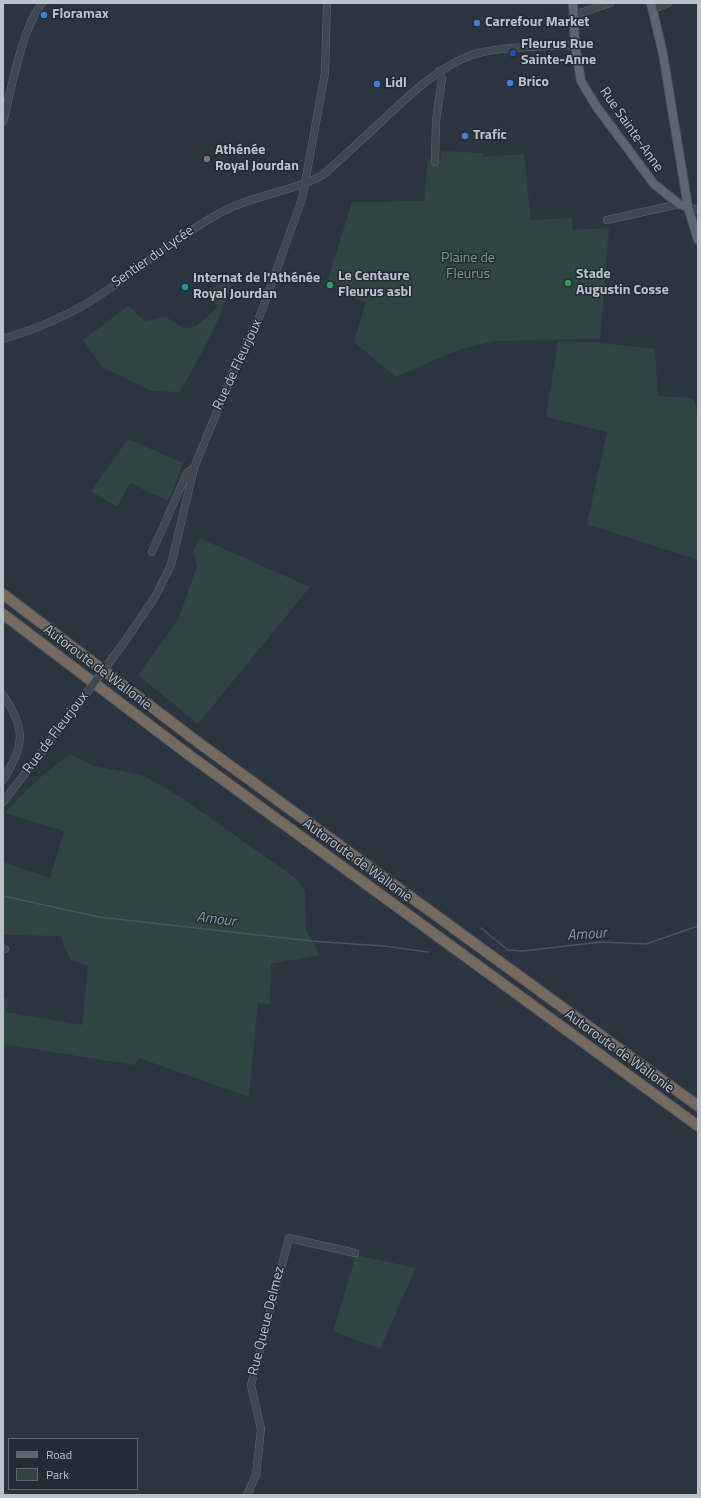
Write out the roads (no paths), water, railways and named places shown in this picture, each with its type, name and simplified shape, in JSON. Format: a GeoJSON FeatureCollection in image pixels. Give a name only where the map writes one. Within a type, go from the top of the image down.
{"type":"FeatureCollection","features":[{"type":"Feature","properties":{"kind":"highway","name":"Autoroute de Wallonie"},"geometry":{"type":"LineString","coordinates":[[3,594],[199,744],[698,1106]]}},
{"type":"Feature","properties":{"kind":"highway","name":"Autoroute de Wallonie"},"geometry":{"type":"LineString","coordinates":[[3,614],[195,760],[698,1126]]}},
{"type":"Feature","properties":{"kind":"main road","name":"Rue Sainte-Anne"},"geometry":{"type":"LineString","coordinates":[[572,3],[574,15],[574,45],[581,81],[596,106],[654,184],[679,204],[688,207]]}},
{"type":"Feature","properties":{"kind":"main road"},"geometry":{"type":"LineString","coordinates":[[652,6],[663,54],[688,207],[698,240]]}},
{"type":"Feature","properties":{"kind":"street"},"geometry":{"type":"LineString","coordinates":[[3,122],[21,53],[34,13],[42,3]]}},
{"type":"Feature","properties":{"kind":"street","name":"Rue de Fleurjoux"},"geometry":{"type":"LineString","coordinates":[[3,802],[123,644],[155,597],[171,565],[194,468],[232,375],[261,313],[283,255],[306,184],[325,73],[327,3]]}},
{"type":"Feature","properties":{"kind":"street"},"geometry":{"type":"LineString","coordinates":[[574,15],[610,3]]}},
{"type":"Feature","properties":{"kind":"street"},"geometry":{"type":"LineString","coordinates":[[652,6],[668,3]]}},
{"type":"Feature","properties":{"kind":"street","name":"Sentier du Lycée"},"geometry":{"type":"LineString","coordinates":[[3,339],[32,330],[67,314],[97,297],[182,236],[220,213],[250,200],[284,189],[306,184],[323,175],[408,97],[439,71],[469,56],[492,51],[574,45]]}},
{"type":"Feature","properties":{"kind":"street"},"geometry":{"type":"LineString","coordinates":[[435,162],[436,121],[442,79],[439,71]]}},
{"type":"Feature","properties":{"kind":"street"},"geometry":{"type":"LineString","coordinates":[[607,220],[679,204]]}},
{"type":"Feature","properties":{"kind":"street"},"geometry":{"type":"LineString","coordinates":[[688,207],[698,210]]}},
{"type":"Feature","properties":{"kind":"street","name":"Rue de Fleurjoux"},"geometry":{"type":"LineString","coordinates":[[152,552],[187,473],[194,468]]}},
{"type":"Feature","properties":{"kind":"street"},"geometry":{"type":"LineString","coordinates":[[3,695],[14,714],[18,726],[20,746],[3,780]]}},
{"type":"Feature","properties":{"kind":"street","name":"Rue Queue Delmez"},"geometry":{"type":"LineString","coordinates":[[247,1495],[256,1474],[261,1429],[251,1385],[289,1238],[356,1253]]}},
{"type":"Feature","properties":{"kind":"waterway","name":"Amour"},"geometry":{"type":"LineString","coordinates":[[3,896],[99,917],[311,941],[384,946],[428,952]]}},
{"type":"Feature","properties":{"kind":"waterway","name":"Amour"},"geometry":{"type":"LineString","coordinates":[[481,928],[508,950],[523,951],[601,942],[646,944],[698,926]]}},
{"type":"Feature","properties":{"kind":"place","name":"Floramax"},"geometry":{"type":"Point","coordinates":[44,15]}},
{"type":"Feature","properties":{"kind":"place","name":"Carrefour Market"},"geometry":{"type":"Point","coordinates":[477,23]}},
{"type":"Feature","properties":{"kind":"place","name":"Fleurus Rue Sainte-Anne"},"geometry":{"type":"Point","coordinates":[513,53]}},
{"type":"Feature","properties":{"kind":"place","name":"Brico"},"geometry":{"type":"Point","coordinates":[510,83]}},
{"type":"Feature","properties":{"kind":"place","name":"Lidl"},"geometry":{"type":"Point","coordinates":[377,84]}},
{"type":"Feature","properties":{"kind":"place","name":"Trafic"},"geometry":{"type":"Point","coordinates":[465,136]}},
{"type":"Feature","properties":{"kind":"place","name":"Athénée Royal Jourdan"},"geometry":{"type":"Point","coordinates":[207,159]}},
{"type":"Feature","properties":{"kind":"place","name":"Stade Augustin Cosse"},"geometry":{"type":"Point","coordinates":[568,283]}},
{"type":"Feature","properties":{"kind":"place","name":"Le Centaure Fleurus asbl"},"geometry":{"type":"Point","coordinates":[330,285]}},
{"type":"Feature","properties":{"kind":"place","name":"Internat de l'Athénée Royal Jourdan"},"geometry":{"type":"Point","coordinates":[185,287]}},
{"type":"Feature","properties":{"kind":"park label","name":"Plaine de Fleurus"},"geometry":{"type":"Point","coordinates":[468,268]}}]}
